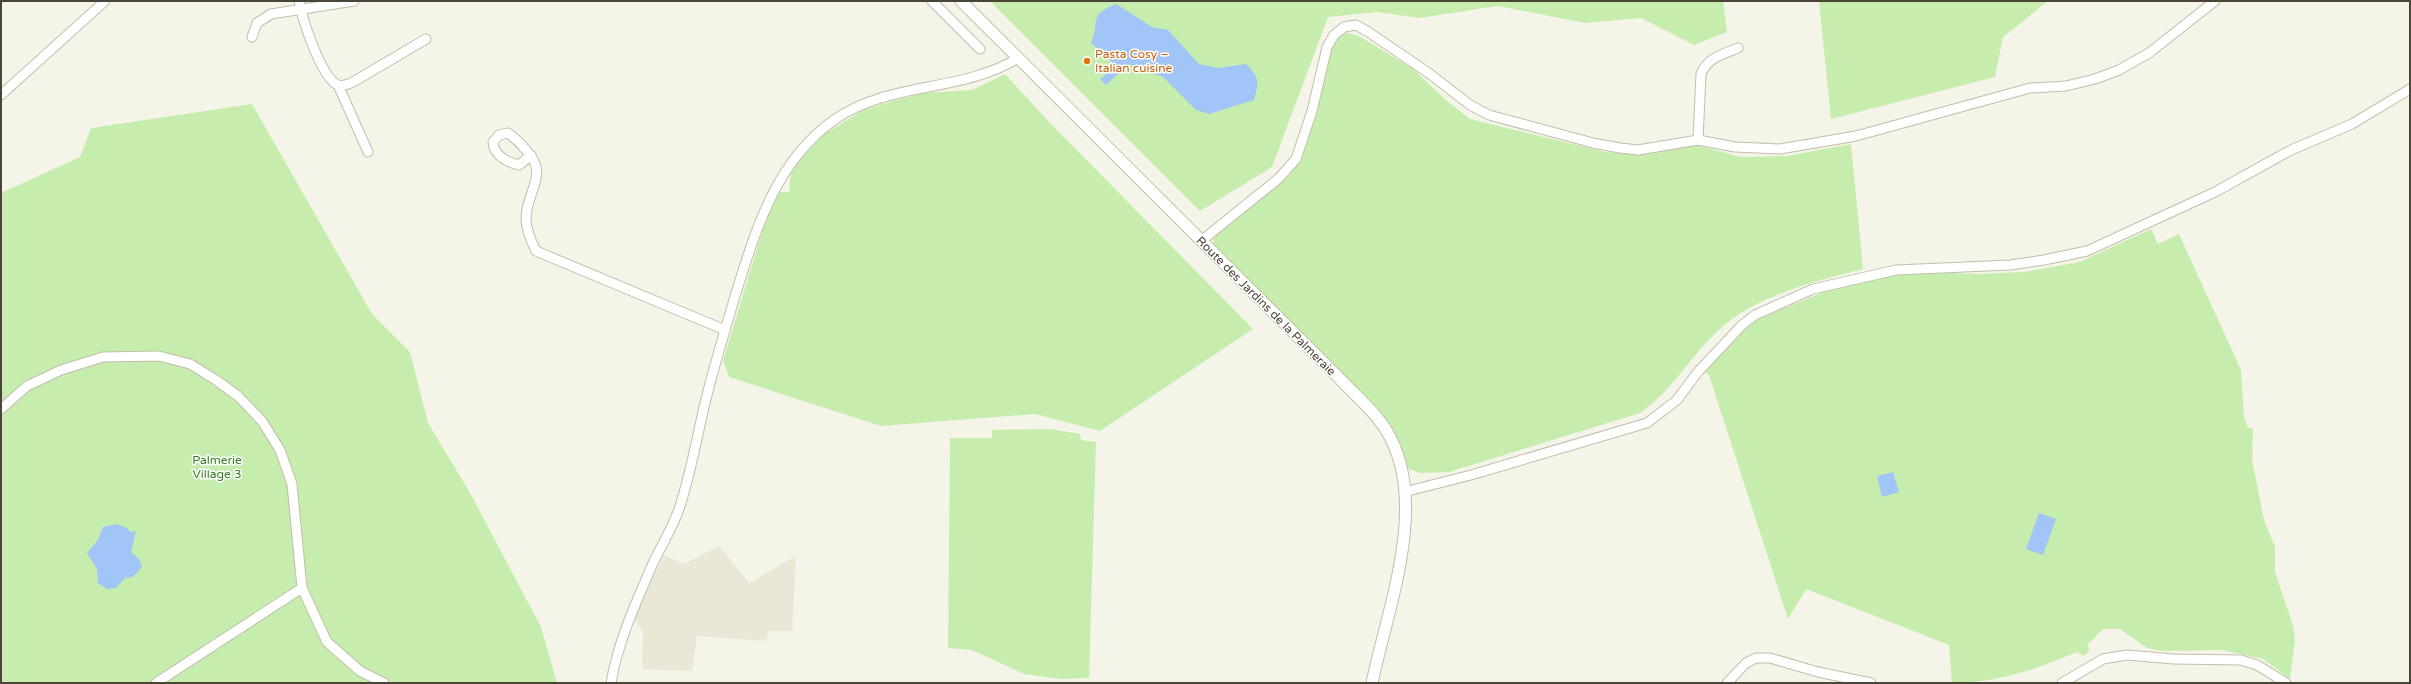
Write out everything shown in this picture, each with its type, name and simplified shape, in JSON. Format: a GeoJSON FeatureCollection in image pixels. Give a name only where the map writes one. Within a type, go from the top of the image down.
{"type":"FeatureCollection","features":[{"type":"Feature","properties":{"kind":"street"},"geometry":{"type":"LineString","coordinates":[[1,95],[105,1]]}},
{"type":"Feature","properties":{"kind":"street"},"geometry":{"type":"LineString","coordinates":[[252,36],[257,23],[261,19],[282,10],[300,5],[354,1]]}},
{"type":"Feature","properties":{"kind":"street"},"geometry":{"type":"LineString","coordinates":[[932,1],[980,49]]}},
{"type":"Feature","properties":{"kind":"street","name":"Route des Jardins de la Palmeraie"},"geometry":{"type":"LineString","coordinates":[[961,1],[1377,417],[1391,439],[1401,467],[1404,492],[1404,538],[1401,560],[1372,683]]}},
{"type":"Feature","properties":{"kind":"street"},"geometry":{"type":"LineString","coordinates":[[1200,241],[1288,171],[1296,160],[1312,110],[1327,47],[1334,35],[1344,27],[1356,25],[1367,31],[1430,74],[1470,105],[1489,115],[1593,143],[1620,148],[1638,150],[1698,140],[1759,149],[1780,150],[1813,145],[1917,120],[2030,88],[2066,86],[2095,79],[2119,70],[2148,53],[2215,1]]}},
{"type":"Feature","properties":{"kind":"street"},"geometry":{"type":"LineString","coordinates":[[300,5],[311,44],[332,79],[338,84],[368,152]]}},
{"type":"Feature","properties":{"kind":"street"},"geometry":{"type":"LineString","coordinates":[[338,84],[345,85],[353,82],[426,39]]}},
{"type":"Feature","properties":{"kind":"street"},"geometry":{"type":"LineString","coordinates":[[1698,140],[1701,74],[1704,66],[1710,60],[1738,48]]}},
{"type":"Feature","properties":{"kind":"street"},"geometry":{"type":"LineString","coordinates":[[611,683],[622,637],[680,507],[725,330],[747,259],[773,190],[801,150],[835,119],[887,96],[968,79],[1004,67],[1018,58]]}},
{"type":"Feature","properties":{"kind":"street"},"geometry":{"type":"LineString","coordinates":[[1404,492],[1470,475],[1647,423],[1677,400],[1697,373],[1742,325],[1756,315],[1813,290],[1896,270],[2010,265],[2087,251],[2215,192],[2291,150],[2352,124],[2410,89]]}},
{"type":"Feature","properties":{"kind":"street"},"geometry":{"type":"LineString","coordinates":[[531,155],[536,162],[537,172],[526,218],[529,234],[536,251],[725,330]]}},
{"type":"Feature","properties":{"kind":"street"},"geometry":{"type":"LineString","coordinates":[[1,409],[26,386],[61,370],[97,358],[150,355],[190,364],[238,396],[262,421],[280,450],[292,484],[302,588],[327,642],[360,671],[384,683]]}},
{"type":"Feature","properties":{"kind":"street"},"geometry":{"type":"LineString","coordinates":[[156,683],[302,588]]}},
{"type":"Feature","properties":{"kind":"street"},"geometry":{"type":"LineString","coordinates":[[2062,683],[2103,659],[2127,655],[2174,659],[2241,660],[2257,665],[2286,683]]}},
{"type":"Feature","properties":{"kind":"street"},"geometry":{"type":"LineString","coordinates":[[1727,683],[1746,663],[1756,658],[1770,658],[1818,672],[1871,683]]}},
{"type":"Feature","properties":{"kind":"shaded area"},"geometry":{"type":"Polygon","coordinates":[[[719,546],[749,583],[796,556],[792,631],[768,631],[766,641],[697,636],[692,671],[642,669],[643,631],[634,619],[664,555],[684,564],[719,546]]]}},
{"type":"Feature","properties":{"kind":"green space"},"geometry":{"type":"Polygon","coordinates":[[[990,1],[1723,1],[1727,32],[1694,45],[1641,18],[1585,23],[1498,6],[1419,18],[1378,12],[1328,17],[1272,167],[1200,211],[990,1]]]}},
{"type":"Feature","properties":{"kind":"green space"},"geometry":{"type":"Polygon","coordinates":[[[1819,1],[2048,1],[2003,37],[1995,77],[1831,119],[1819,1]]]}},
{"type":"Feature","properties":{"kind":"green space"},"geometry":{"type":"Polygon","coordinates":[[[1348,33],[1359,36],[1413,69],[1447,101],[1470,119],[1605,152],[1632,154],[1649,153],[1696,145],[1741,157],[1787,156],[1851,144],[1863,269],[1792,289],[1757,304],[1741,313],[1715,333],[1664,392],[1640,413],[1449,472],[1420,473],[1409,469],[1394,435],[1371,405],[1214,247],[1213,239],[1216,235],[1289,176],[1298,162],[1328,58],[1337,39],[1348,33]]]}},
{"type":"Feature","properties":{"kind":"green space"},"geometry":{"type":"Polygon","coordinates":[[[1005,74],[1050,123],[1253,329],[1100,431],[1035,414],[881,426],[729,377],[723,361],[774,192],[789,192],[791,173],[796,164],[824,134],[865,109],[923,93],[972,90],[1005,74]]]}},
{"type":"Feature","properties":{"kind":"green space","name":"Palmerie Village 3"},"geometry":{"type":"Polygon","coordinates":[[[252,104],[372,314],[410,352],[428,423],[469,491],[541,627],[557,683],[1,683],[1,193],[80,157],[91,128],[252,104]]]}},
{"type":"Feature","properties":{"kind":"green space"},"geometry":{"type":"Polygon","coordinates":[[[2151,229],[2158,244],[2179,234],[2241,370],[2244,417],[2248,428],[2253,429],[2252,460],[2264,520],[2275,547],[2275,572],[2293,625],[2295,641],[2290,679],[2263,659],[2222,650],[2163,651],[2147,648],[2120,629],[2103,629],[2087,645],[2090,650],[2084,656],[2077,652],[2047,664],[2000,678],[1984,681],[1952,683],[1949,645],[1806,589],[1788,619],[1709,375],[1702,369],[1753,321],[1836,287],[1912,272],[1979,274],[2024,272],[2080,262],[2151,229]]]}},
{"type":"Feature","properties":{"kind":"green space"},"geometry":{"type":"Polygon","coordinates":[[[1050,429],[1080,434],[1081,440],[1096,442],[1089,678],[1060,679],[1024,674],[972,650],[948,648],[950,438],[992,438],[992,430],[1050,429]]]}},
{"type":"Feature","properties":{"kind":"water"},"geometry":{"type":"Polygon","coordinates":[[[1116,4],[1152,27],[1168,30],[1199,64],[1218,68],[1246,64],[1254,73],[1257,80],[1257,89],[1254,100],[1209,114],[1196,110],[1163,77],[1129,64],[1121,71],[1091,43],[1094,35],[1096,19],[1101,12],[1116,4]]]}},
{"type":"Feature","properties":{"kind":"water"},"geometry":{"type":"Polygon","coordinates":[[[1113,68],[1118,74],[1106,85],[1100,79],[1113,68]]]}},
{"type":"Feature","properties":{"kind":"water"},"geometry":{"type":"Polygon","coordinates":[[[1893,472],[1899,492],[1882,497],[1877,476],[1893,472]]]}},
{"type":"Feature","properties":{"kind":"water"},"geometry":{"type":"Polygon","coordinates":[[[2039,513],[2056,519],[2043,555],[2026,549],[2039,513]]]}},
{"type":"Feature","properties":{"kind":"water"},"geometry":{"type":"Polygon","coordinates":[[[116,524],[125,527],[131,532],[136,531],[131,552],[139,559],[142,567],[133,577],[125,578],[116,588],[107,589],[98,583],[97,569],[87,553],[98,540],[103,527],[116,524]]]}},
{"type":"Feature","properties":{"kind":"place","name":"Pasta Cosy – Italian cuisine"},"geometry":{"type":"Point","coordinates":[1087,61]}}]}
